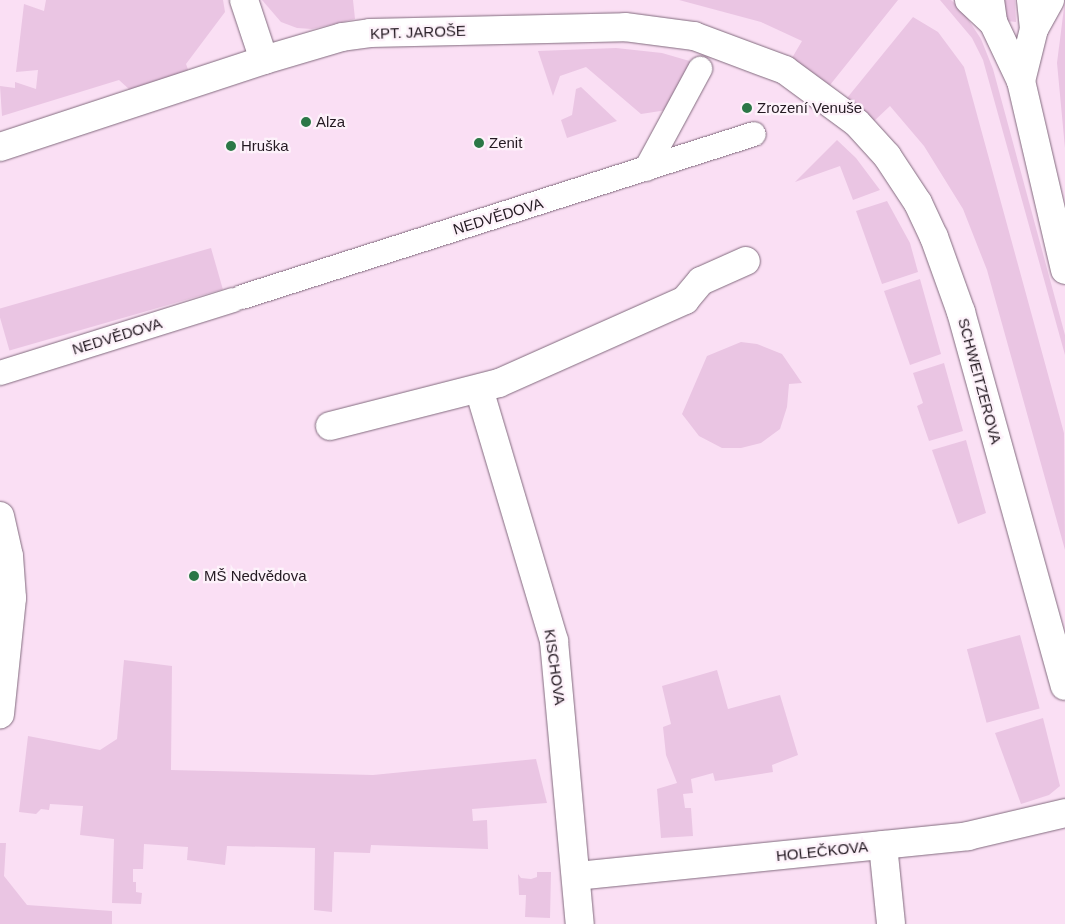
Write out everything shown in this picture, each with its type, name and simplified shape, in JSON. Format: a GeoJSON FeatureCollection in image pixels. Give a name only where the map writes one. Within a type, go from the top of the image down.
{"type":"FeatureCollection","features":[{"type":"Feature","properties":{"kind":"street"},"geometry":{"type":"LineString","coordinates":[[244,0],[264,60]]}},
{"type":"Feature","properties":{"kind":"street"},"geometry":{"type":"LineString","coordinates":[[969,0],[992,11],[1021,81],[1065,270]]}},
{"type":"Feature","properties":{"kind":"street"},"geometry":{"type":"LineString","coordinates":[[1031,0],[1034,28]]}},
{"type":"Feature","properties":{"kind":"street"},"geometry":{"type":"LineString","coordinates":[[1021,81],[1034,28],[1050,0]]}},
{"type":"Feature","properties":{"kind":"street","name":"KPT. JAROŠE"},"geometry":{"type":"LineString","coordinates":[[0,147],[264,60],[342,37],[370,33],[625,27],[694,36],[743,52],[800,78],[836,106]]}},
{"type":"Feature","properties":{"kind":"street"},"geometry":{"type":"LineString","coordinates":[[646,169],[700,70]]}},
{"type":"Feature","properties":{"kind":"street","name":"SCHWEITZEROVA"},"geometry":{"type":"LineString","coordinates":[[836,106],[874,141],[902,177],[918,203],[948,270],[1065,686]]}},
{"type":"Feature","properties":{"kind":"street","name":"NEDVĚDOVA"},"geometry":{"type":"LineString","coordinates":[[0,373],[754,134]]}},
{"type":"Feature","properties":{"kind":"street"},"geometry":{"type":"LineString","coordinates":[[330,426],[499,383],[685,300],[700,281],[746,261]]}},
{"type":"Feature","properties":{"kind":"street","name":"KISCHOVA"},"geometry":{"type":"LineString","coordinates":[[479,389],[554,641],[580,924]]}},
{"type":"Feature","properties":{"kind":"street"},"geometry":{"type":"LineString","coordinates":[[0,516],[9,556],[12,598],[0,714]]}},
{"type":"Feature","properties":{"kind":"street","name":"HOLEČKOVA"},"geometry":{"type":"LineString","coordinates":[[577,876],[968,836],[1065,813]]}},
{"type":"Feature","properties":{"kind":"street"},"geometry":{"type":"LineString","coordinates":[[884,845],[892,924]]}},
{"type":"Feature","properties":{"kind":"shaded area"},"geometry":{"type":"Polygon","coordinates":[[[46,0],[223,0],[225,12],[186,64],[189,72],[130,90],[119,80],[2,116],[0,86],[15,88],[15,82],[36,89],[38,70],[16,72],[24,4],[44,11],[46,0]]]}},
{"type":"Feature","properties":{"kind":"shaded area"},"geometry":{"type":"Polygon","coordinates":[[[262,0],[353,0],[355,19],[312,29],[297,28],[281,22],[262,0]]]}},
{"type":"Feature","properties":{"kind":"shaded area"},"geometry":{"type":"Polygon","coordinates":[[[679,0],[898,0],[830,85],[792,58],[802,41],[761,22],[679,0]]]}},
{"type":"Feature","properties":{"kind":"shaded area"},"geometry":{"type":"Polygon","coordinates":[[[940,0],[951,0],[962,10],[981,39],[993,69],[1065,335],[1065,355],[983,60],[972,38],[940,0]]]}},
{"type":"Feature","properties":{"kind":"shaded area"},"geometry":{"type":"Polygon","coordinates":[[[1003,0],[1015,0],[1016,22],[1007,21],[1003,0]]]}},
{"type":"Feature","properties":{"kind":"shaded area"},"geometry":{"type":"Polygon","coordinates":[[[1065,0],[1065,148],[1057,63],[1065,0]]]}},
{"type":"Feature","properties":{"kind":"shaded area"},"geometry":{"type":"Polygon","coordinates":[[[913,17],[938,32],[964,67],[1064,433],[1065,550],[987,270],[963,209],[924,146],[890,106],[873,122],[847,98],[913,17]]]}},
{"type":"Feature","properties":{"kind":"shaded area"},"geometry":{"type":"Polygon","coordinates":[[[616,48],[662,53],[693,62],[667,110],[641,114],[586,67],[560,76],[553,96],[538,51],[616,48]]]}},
{"type":"Feature","properties":{"kind":"shaded area"},"geometry":{"type":"Polygon","coordinates":[[[581,87],[617,121],[567,138],[561,120],[572,115],[576,89],[581,87]]]}},
{"type":"Feature","properties":{"kind":"shaded area"},"geometry":{"type":"Polygon","coordinates":[[[837,140],[856,158],[880,190],[853,200],[840,166],[795,182],[837,140]]]}},
{"type":"Feature","properties":{"kind":"shaded area"},"geometry":{"type":"Polygon","coordinates":[[[887,201],[910,243],[918,272],[882,284],[856,211],[887,201]]]}},
{"type":"Feature","properties":{"kind":"shaded area"},"geometry":{"type":"Polygon","coordinates":[[[211,248],[223,289],[9,351],[0,318],[0,309],[211,248]]]}},
{"type":"Feature","properties":{"kind":"shaded area"},"geometry":{"type":"Polygon","coordinates":[[[920,279],[941,354],[910,365],[884,291],[920,279]]]}},
{"type":"Feature","properties":{"kind":"shaded area"},"geometry":{"type":"Polygon","coordinates":[[[741,342],[757,344],[782,354],[802,383],[789,384],[787,407],[780,429],[761,443],[741,448],[722,448],[699,436],[682,414],[707,356],[741,342]]]}},
{"type":"Feature","properties":{"kind":"shaded area"},"geometry":{"type":"Polygon","coordinates":[[[944,363],[963,431],[929,441],[917,406],[923,403],[913,373],[944,363]]]}},
{"type":"Feature","properties":{"kind":"shaded area"},"geometry":{"type":"Polygon","coordinates":[[[966,440],[986,513],[958,524],[932,450],[966,440]]]}},
{"type":"Feature","properties":{"kind":"shaded area"},"geometry":{"type":"Polygon","coordinates":[[[1020,635],[1040,708],[987,723],[967,649],[1020,635]]]}},
{"type":"Feature","properties":{"kind":"shaded area"},"geometry":{"type":"Polygon","coordinates":[[[124,660],[172,666],[171,770],[373,775],[536,759],[547,803],[472,809],[473,821],[487,820],[488,849],[371,845],[370,853],[334,852],[332,912],[314,910],[315,848],[227,846],[225,865],[187,860],[188,847],[144,844],[143,869],[133,869],[133,882],[136,882],[136,892],[142,893],[141,904],[112,903],[114,839],[80,835],[83,806],[50,804],[49,810],[41,809],[36,814],[19,812],[28,736],[100,750],[117,739],[124,660]]]}},
{"type":"Feature","properties":{"kind":"shaded area"},"geometry":{"type":"Polygon","coordinates":[[[717,670],[728,709],[780,695],[798,755],[772,765],[773,772],[715,781],[713,773],[691,779],[693,793],[683,794],[685,808],[691,808],[693,836],[661,838],[657,789],[677,783],[666,755],[663,727],[671,724],[662,686],[717,670]]]}},
{"type":"Feature","properties":{"kind":"shaded area"},"geometry":{"type":"Polygon","coordinates":[[[1043,718],[1060,786],[1049,795],[1021,804],[995,733],[1043,718]]]}},
{"type":"Feature","properties":{"kind":"shaded area"},"geometry":{"type":"Polygon","coordinates":[[[0,843],[6,843],[4,876],[27,905],[112,911],[112,924],[0,924],[0,843]]]}},
{"type":"Feature","properties":{"kind":"shaded area"},"geometry":{"type":"Polygon","coordinates":[[[537,872],[551,872],[550,918],[525,917],[526,895],[519,895],[518,874],[521,878],[531,879],[537,877],[537,872]]]}},
{"type":"Feature","properties":{"kind":"place","name":"Zrození Venuše"},"geometry":{"type":"Point","coordinates":[747,108]}},
{"type":"Feature","properties":{"kind":"place","name":"Alza"},"geometry":{"type":"Point","coordinates":[306,122]}},
{"type":"Feature","properties":{"kind":"place","name":"Zenit"},"geometry":{"type":"Point","coordinates":[479,143]}},
{"type":"Feature","properties":{"kind":"place","name":"Hruška"},"geometry":{"type":"Point","coordinates":[231,146]}},
{"type":"Feature","properties":{"kind":"place","name":"MŠ Nedvědova"},"geometry":{"type":"Point","coordinates":[194,576]}}]}
